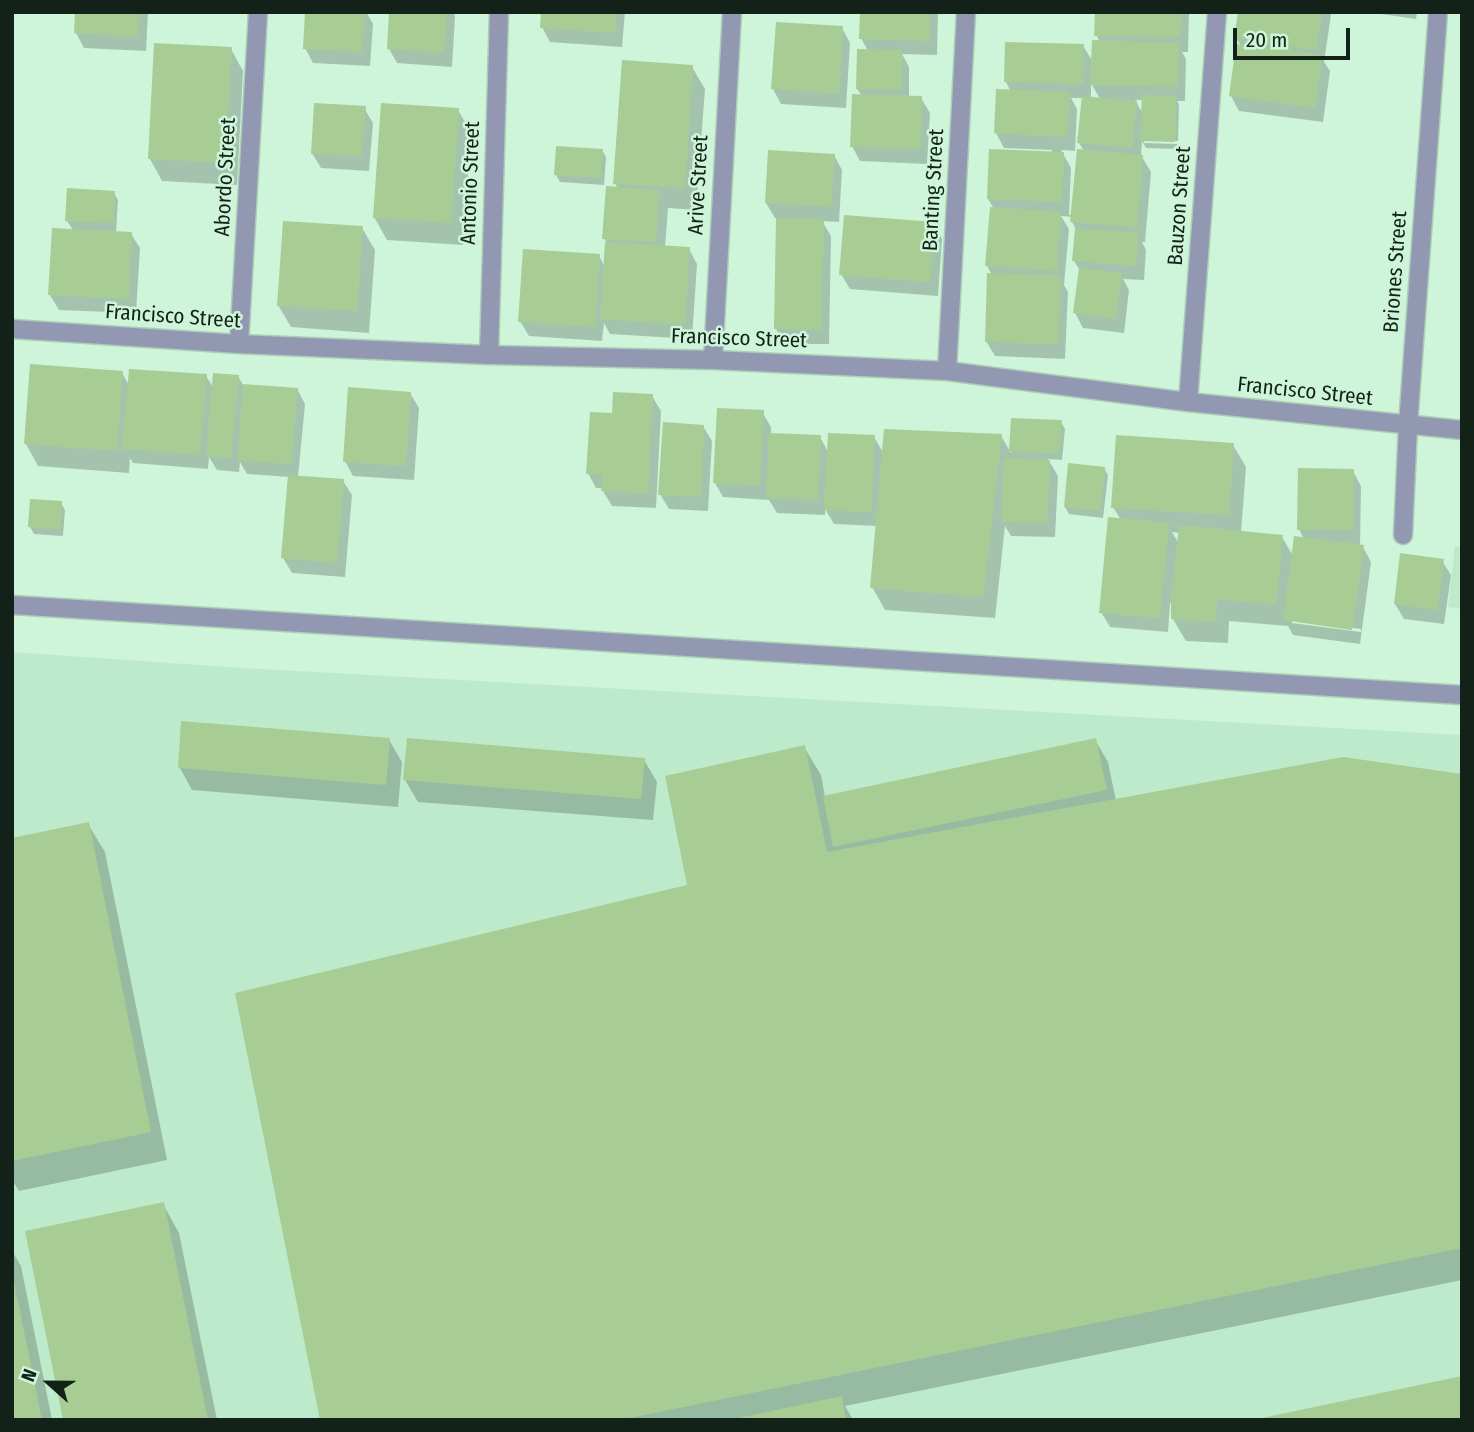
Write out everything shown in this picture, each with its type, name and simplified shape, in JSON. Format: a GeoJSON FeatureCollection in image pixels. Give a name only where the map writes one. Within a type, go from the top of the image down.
{"type":"FeatureCollection","features":[{"type":"Feature","properties":{"kind":"street","name":"Abordo Street"},"geometry":{"type":"LineString","coordinates":[[239,344],[258,12]]}},
{"type":"Feature","properties":{"kind":"street","name":"Antonio Street"},"geometry":{"type":"LineString","coordinates":[[489,355],[499,12]]}},
{"type":"Feature","properties":{"kind":"street","name":"Arive Street"},"geometry":{"type":"LineString","coordinates":[[713,360],[732,12]]}},
{"type":"Feature","properties":{"kind":"street","name":"Banting Street"},"geometry":{"type":"LineString","coordinates":[[947,371],[966,12]]}},
{"type":"Feature","properties":{"kind":"street","name":"Bauzon Street"},"geometry":{"type":"LineString","coordinates":[[1188,402],[1217,12]]}},
{"type":"Feature","properties":{"kind":"street","name":"Briones Street"},"geometry":{"type":"LineString","coordinates":[[1403,535],[1408,425],[1438,12]]}},
{"type":"Feature","properties":{"kind":"street","name":"Francisco Street"},"geometry":{"type":"LineString","coordinates":[[12,329],[239,344],[947,371],[1188,402],[1462,430]]}},
{"type":"Feature","properties":{"kind":"street"},"geometry":{"type":"LineString","coordinates":[[12,605],[1462,695]]}},
{"type":"Feature","properties":{"kind":"shaded area"},"geometry":{"type":"Polygon","coordinates":[[[1455,546],[1462,547],[1462,609],[1448,607],[1455,546]]]}},
{"type":"Feature","properties":{"kind":"shaded area"},"geometry":{"type":"Polygon","coordinates":[[[12,652],[242,668],[1462,735],[1462,1420],[12,1420],[12,652]]]}},
{"type":"Feature","properties":{"kind":"building"},"geometry":{"type":"Polygon","coordinates":[[[75,12],[140,12],[138,37],[74,33],[75,12]]]}},
{"type":"Feature","properties":{"kind":"building"},"geometry":{"type":"Polygon","coordinates":[[[305,12],[365,12],[362,52],[303,49],[305,12]]]}},
{"type":"Feature","properties":{"kind":"building"},"geometry":{"type":"Polygon","coordinates":[[[389,12],[447,12],[444,53],[387,49],[389,12]]]}},
{"type":"Feature","properties":{"kind":"building"},"geometry":{"type":"Polygon","coordinates":[[[541,12],[616,12],[615,33],[540,28],[541,12]]]}},
{"type":"Feature","properties":{"kind":"building"},"geometry":{"type":"Polygon","coordinates":[[[860,12],[930,12],[930,41],[859,39],[860,12]]]}},
{"type":"Feature","properties":{"kind":"building"},"geometry":{"type":"Polygon","coordinates":[[[1095,12],[1181,12],[1180,37],[1094,36],[1095,12]]]}},
{"type":"Feature","properties":{"kind":"building"},"geometry":{"type":"Polygon","coordinates":[[[1238,12],[1322,12],[1316,50],[1234,38],[1238,12]]]}},
{"type":"Feature","properties":{"kind":"building"},"geometry":{"type":"Polygon","coordinates":[[[776,22],[843,26],[839,94],[771,89],[776,22]]]}},
{"type":"Feature","properties":{"kind":"building"},"geometry":{"type":"Polygon","coordinates":[[[1092,40],[1179,43],[1178,87],[1090,85],[1092,40]]]}},
{"type":"Feature","properties":{"kind":"building"},"geometry":{"type":"Polygon","coordinates":[[[1005,42],[1084,44],[1083,84],[1004,82],[1005,42]]]}},
{"type":"Feature","properties":{"kind":"building"},"geometry":{"type":"Polygon","coordinates":[[[154,43],[232,47],[225,163],[148,159],[154,43]]]}},
{"type":"Feature","properties":{"kind":"building"},"geometry":{"type":"Polygon","coordinates":[[[1236,44],[1323,55],[1315,108],[1229,96],[1236,44]]]}},
{"type":"Feature","properties":{"kind":"building"},"geometry":{"type":"Polygon","coordinates":[[[857,49],[902,50],[901,90],[856,89],[857,49]]]}},
{"type":"Feature","properties":{"kind":"building"},"geometry":{"type":"Polygon","coordinates":[[[622,60],[693,65],[685,188],[613,184],[622,60]]]}},
{"type":"Feature","properties":{"kind":"building"},"geometry":{"type":"Polygon","coordinates":[[[996,89],[1070,92],[1067,137],[994,133],[996,89]]]}},
{"type":"Feature","properties":{"kind":"building"},"geometry":{"type":"Polygon","coordinates":[[[852,94],[922,96],[920,149],[850,147],[852,94]]]}},
{"type":"Feature","properties":{"kind":"building"},"geometry":{"type":"Polygon","coordinates":[[[1142,95],[1176,96],[1175,142],[1140,141],[1142,95]]]}},
{"type":"Feature","properties":{"kind":"building"},"geometry":{"type":"Polygon","coordinates":[[[1082,96],[1137,101],[1132,148],[1077,143],[1082,96]]]}},
{"type":"Feature","properties":{"kind":"building"},"geometry":{"type":"Polygon","coordinates":[[[314,103],[366,106],[362,157],[311,154],[314,103]]]}},
{"type":"Feature","properties":{"kind":"building"},"geometry":{"type":"Polygon","coordinates":[[[381,103],[459,108],[451,223],[373,218],[381,103]]]}},
{"type":"Feature","properties":{"kind":"building"},"geometry":{"type":"Polygon","coordinates":[[[556,146],[603,149],[601,178],[554,175],[556,146]]]}},
{"type":"Feature","properties":{"kind":"building"},"geometry":{"type":"Polygon","coordinates":[[[989,149],[1064,152],[1062,202],[987,199],[989,149]]]}},
{"type":"Feature","properties":{"kind":"building"},"geometry":{"type":"Polygon","coordinates":[[[1077,149],[1143,155],[1137,228],[1070,222],[1077,149]]]}},
{"type":"Feature","properties":{"kind":"building"},"geometry":{"type":"Polygon","coordinates":[[[768,150],[835,154],[831,207],[765,203],[768,150]]]}},
{"type":"Feature","properties":{"kind":"building"},"geometry":{"type":"Polygon","coordinates":[[[606,186],[660,190],[656,242],[602,239],[606,186]]]}},
{"type":"Feature","properties":{"kind":"building"},"geometry":{"type":"Polygon","coordinates":[[[67,188],[115,191],[113,223],[65,221],[67,188]]]}},
{"type":"Feature","properties":{"kind":"building"},"geometry":{"type":"Polygon","coordinates":[[[990,207],[1061,212],[1057,271],[985,266],[990,207]]]}},
{"type":"Feature","properties":{"kind":"building"},"geometry":{"type":"Polygon","coordinates":[[[844,215],[935,222],[930,282],[839,275],[844,215]]]}},
{"type":"Feature","properties":{"kind":"building"},"geometry":{"type":"Polygon","coordinates":[[[776,218],[824,219],[821,330],[774,329],[776,218]]]}},
{"type":"Feature","properties":{"kind":"building"},"geometry":{"type":"Polygon","coordinates":[[[283,221],[363,226],[357,311],[277,306],[283,221]]]}},
{"type":"Feature","properties":{"kind":"building"},"geometry":{"type":"Polygon","coordinates":[[[52,228],[132,232],[129,299],[48,295],[52,228]]]}},
{"type":"Feature","properties":{"kind":"building"},"geometry":{"type":"Polygon","coordinates":[[[1075,228],[1139,233],[1136,266],[1072,261],[1075,228]]]}},
{"type":"Feature","properties":{"kind":"building"},"geometry":{"type":"Polygon","coordinates":[[[605,242],[690,247],[685,325],[600,319],[605,242]]]}},
{"type":"Feature","properties":{"kind":"building"},"geometry":{"type":"Polygon","coordinates":[[[523,249],[600,254],[595,327],[518,322],[523,249]]]}},
{"type":"Feature","properties":{"kind":"building"},"geometry":{"type":"Polygon","coordinates":[[[1079,268],[1122,273],[1116,319],[1073,313],[1079,268]]]}},
{"type":"Feature","properties":{"kind":"building"},"geometry":{"type":"Polygon","coordinates":[[[987,273],[1061,275],[1058,344],[985,342],[987,273]]]}},
{"type":"Feature","properties":{"kind":"building"},"geometry":{"type":"Polygon","coordinates":[[[30,364],[123,371],[117,451],[24,444],[30,364]]]}},
{"type":"Feature","properties":{"kind":"building"},"geometry":{"type":"Polygon","coordinates":[[[129,369],[207,374],[200,455],[122,449],[129,369]]]}},
{"type":"Feature","properties":{"kind":"building"},"geometry":{"type":"Polygon","coordinates":[[[213,373],[239,375],[231,458],[206,456],[213,373]]]}},
{"type":"Feature","properties":{"kind":"building"},"geometry":{"type":"Polygon","coordinates":[[[243,384],[298,388],[291,464],[237,460],[243,384]]]}},
{"type":"Feature","properties":{"kind":"building"},"geometry":{"type":"Polygon","coordinates":[[[348,387],[411,392],[406,466],[343,462],[348,387]]]}},
{"type":"Feature","properties":{"kind":"building"},"geometry":{"type":"Polygon","coordinates":[[[613,392],[653,394],[648,494],[601,491],[602,474],[586,474],[590,412],[612,413],[613,392]]]}},
{"type":"Feature","properties":{"kind":"building"},"geometry":{"type":"Polygon","coordinates":[[[717,408],[764,410],[760,486],[713,483],[717,408]]]}},
{"type":"Feature","properties":{"kind":"building"},"geometry":{"type":"Polygon","coordinates":[[[1011,418],[1062,420],[1059,454],[1009,451],[1011,418]]]}},
{"type":"Feature","properties":{"kind":"building"},"geometry":{"type":"Polygon","coordinates":[[[663,422],[704,425],[701,497],[658,495],[663,422]]]}},
{"type":"Feature","properties":{"kind":"building"},"geometry":{"type":"Polygon","coordinates":[[[884,429],[1002,434],[983,597],[870,588],[884,429]]]}},
{"type":"Feature","properties":{"kind":"building"},"geometry":{"type":"Polygon","coordinates":[[[769,433],[821,435],[818,500],[766,498],[769,433]]]}},
{"type":"Feature","properties":{"kind":"building"},"geometry":{"type":"Polygon","coordinates":[[[828,433],[875,435],[871,512],[824,510],[828,433]]]}},
{"type":"Feature","properties":{"kind":"building"},"geometry":{"type":"Polygon","coordinates":[[[1116,435],[1234,443],[1229,515],[1111,508],[1116,435]]]}},
{"type":"Feature","properties":{"kind":"building"},"geometry":{"type":"Polygon","coordinates":[[[1004,458],[1050,460],[1047,523],[1001,522],[1004,458]]]}},
{"type":"Feature","properties":{"kind":"building"},"geometry":{"type":"Polygon","coordinates":[[[1068,463],[1105,467],[1100,511],[1064,507],[1068,463]]]}},
{"type":"Feature","properties":{"kind":"building"},"geometry":{"type":"Polygon","coordinates":[[[1298,468],[1354,469],[1353,530],[1297,530],[1298,468]]]}},
{"type":"Feature","properties":{"kind":"building"},"geometry":{"type":"Polygon","coordinates":[[[288,475],[344,479],[337,563],[281,558],[288,475]]]}},
{"type":"Feature","properties":{"kind":"building"},"geometry":{"type":"Polygon","coordinates":[[[30,499],[62,501],[60,530],[28,527],[30,499]]]}},
{"type":"Feature","properties":{"kind":"building"},"geometry":{"type":"Polygon","coordinates":[[[1108,517],[1169,523],[1160,618],[1099,613],[1108,517]]]}},
{"type":"Feature","properties":{"kind":"building"},"geometry":{"type":"Polygon","coordinates":[[[1179,525],[1283,535],[1276,605],[1217,599],[1216,622],[1171,619],[1179,525]]]}},
{"type":"Feature","properties":{"kind":"building"},"geometry":{"type":"Polygon","coordinates":[[[1294,536],[1364,545],[1352,630],[1283,620],[1294,536]]]}},
{"type":"Feature","properties":{"kind":"building"},"geometry":{"type":"Polygon","coordinates":[[[1400,553],[1444,559],[1437,610],[1394,604],[1400,553]]]}},
{"type":"Feature","properties":{"kind":"building"},"geometry":{"type":"Polygon","coordinates":[[[181,721],[390,738],[386,785],[178,768],[181,721]]]}},
{"type":"Feature","properties":{"kind":"building"},"geometry":{"type":"Polygon","coordinates":[[[407,738],[645,758],[641,799],[403,780],[407,738]]]}},
{"type":"Feature","properties":{"kind":"building"},"geometry":{"type":"Polygon","coordinates":[[[1096,738],[1107,790],[833,847],[823,796],[1096,738]]]}},
{"type":"Feature","properties":{"kind":"building"},"geometry":{"type":"Polygon","coordinates":[[[805,745],[827,852],[1343,757],[1462,774],[1462,1248],[620,1420],[320,1420],[235,993],[687,885],[665,776],[805,745]]]}},
{"type":"Feature","properties":{"kind":"building"},"geometry":{"type":"Polygon","coordinates":[[[89,822],[151,1132],[12,1161],[12,838],[89,822]]]}},
{"type":"Feature","properties":{"kind":"building"},"geometry":{"type":"Polygon","coordinates":[[[164,1202],[208,1420],[63,1420],[25,1231],[164,1202]]]}},
{"type":"Feature","properties":{"kind":"building"},"geometry":{"type":"Polygon","coordinates":[[[13,1277],[42,1420],[12,1420],[13,1277]]]}},
{"type":"Feature","properties":{"kind":"building"},"geometry":{"type":"Polygon","coordinates":[[[1462,1376],[1462,1420],[1257,1419],[1462,1376]]]}},
{"type":"Feature","properties":{"kind":"building"},"geometry":{"type":"Polygon","coordinates":[[[842,1396],[846,1420],[734,1420],[734,1419],[842,1396]]]}}]}
